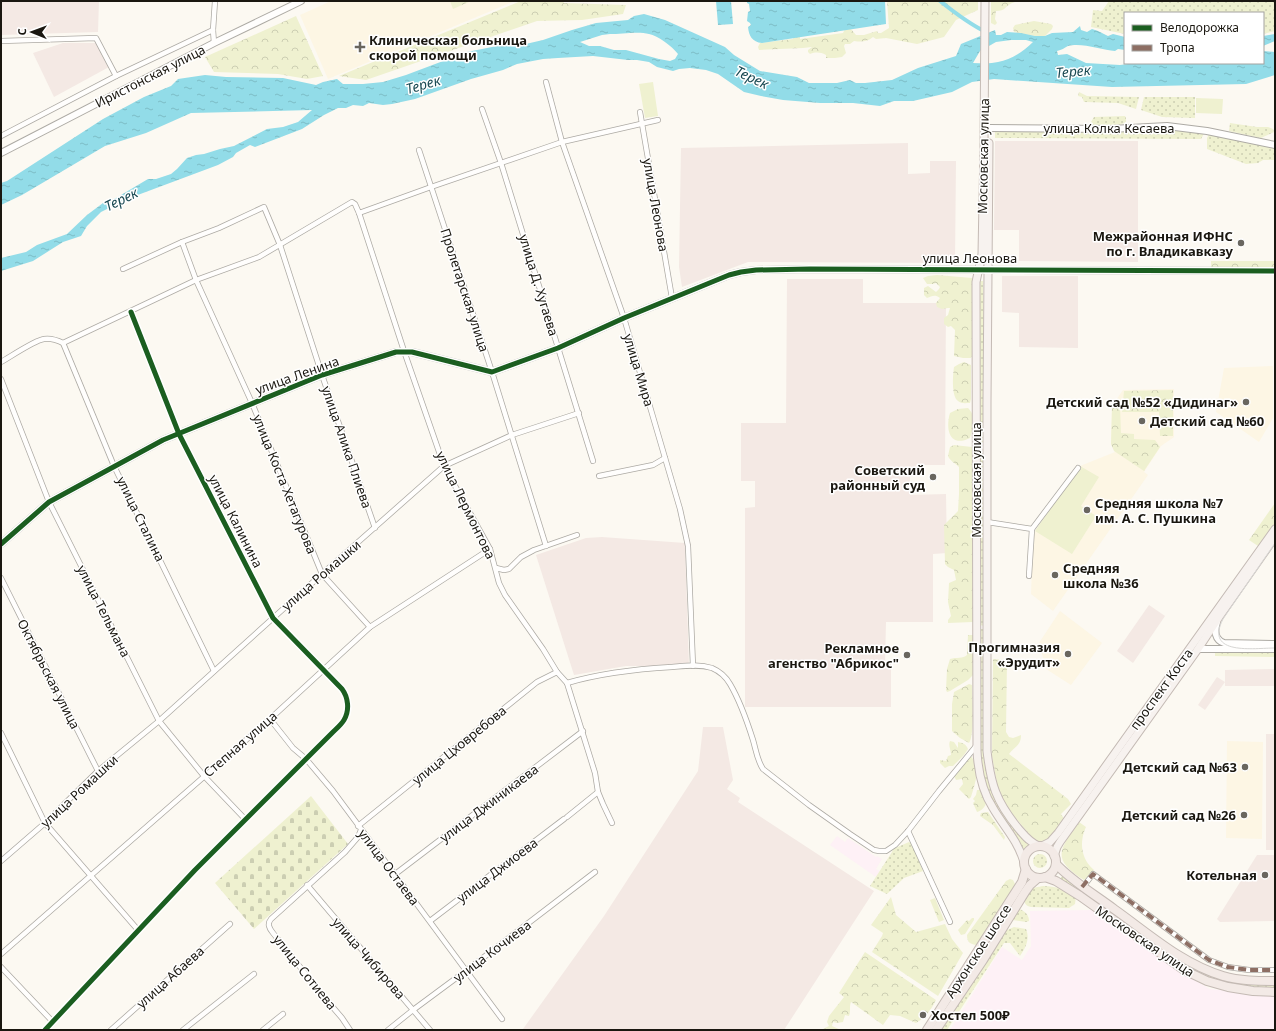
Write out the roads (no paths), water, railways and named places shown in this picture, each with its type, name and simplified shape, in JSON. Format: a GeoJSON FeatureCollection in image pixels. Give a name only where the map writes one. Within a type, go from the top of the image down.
{"type":"FeatureCollection","features":[{"type":"Feature","properties":{"kind":"highway"},"geometry":{"type":"LineString","coordinates":[[1040,846],[1050,849],[1054,856],[1056,864],[1053,871],[1041,878],[1030,875],[1025,865],[1027,852],[1040,846]]}},
{"type":"Feature","properties":{"kind":"highway","name":"Московская улица"},"geometry":{"type":"LineString","coordinates":[[1056,864],[1063,872],[1082,887],[1180,956],[1200,967],[1224,976],[1238,979],[1275,982]]}},
{"type":"Feature","properties":{"kind":"highway","name":"Архонское шоссе"},"geometry":{"type":"LineString","coordinates":[[927,1030],[1022,882],[1025,865]]}},
{"type":"Feature","properties":{"kind":"highway","name":"Архонское шоссе"},"geometry":{"type":"LineString","coordinates":[[936,1030],[983,960],[1030,885],[1041,878]]}},
{"type":"Feature","properties":{"kind":"highway","name":"Московская улица"},"geometry":{"type":"LineString","coordinates":[[1041,878],[1056,881],[1080,896],[1184,970],[1212,983],[1228,987],[1253,991],[1275,992]]}},
{"type":"Feature","properties":{"kind":"main road"},"geometry":{"type":"LineString","coordinates":[[985,1],[987,12]]}},
{"type":"Feature","properties":{"kind":"main road"},"geometry":{"type":"LineString","coordinates":[[986,87],[987,12],[989,1]]}},
{"type":"Feature","properties":{"kind":"main road","name":"Московская улица"},"geometry":{"type":"LineString","coordinates":[[986,87],[989,128],[987,751],[990,778],[1000,803],[1007,814],[1026,836],[1034,844],[1040,846]]}},
{"type":"Feature","properties":{"kind":"main road","name":"Московская улица"},"geometry":{"type":"LineString","coordinates":[[986,87],[982,254],[976,282],[977,745],[978,764],[983,788],[993,809],[1020,848],[1025,865]]}},
{"type":"Feature","properties":{"kind":"main road","name":"проспект Коста"},"geometry":{"type":"LineString","coordinates":[[1040,846],[1050,842],[1058,833],[1275,528]]}},
{"type":"Feature","properties":{"kind":"main road","name":"проспект Коста"},"geometry":{"type":"LineString","coordinates":[[1054,856],[1060,842],[1198,649],[1275,537]]}},
{"type":"Feature","properties":{"kind":"street"},"geometry":{"type":"LineString","coordinates":[[214,43],[213,30],[215,1]]}},
{"type":"Feature","properties":{"kind":"street","name":"Иристонская улица"},"geometry":{"type":"LineString","coordinates":[[1,153],[214,43],[301,1]]}},
{"type":"Feature","properties":{"kind":"street"},"geometry":{"type":"LineString","coordinates":[[1,136],[116,76],[213,30]]}},
{"type":"Feature","properties":{"kind":"street"},"geometry":{"type":"LineString","coordinates":[[1,41],[96,38],[116,76]]}},
{"type":"Feature","properties":{"kind":"street","name":"улица Мира"},"geometry":{"type":"LineString","coordinates":[[546,82],[562,142],[624,318],[680,509],[688,546],[693,666]]}},
{"type":"Feature","properties":{"kind":"street","name":"улица Д. Хугаева"},"geometry":{"type":"LineString","coordinates":[[482,109],[501,163],[593,461]]}},
{"type":"Feature","properties":{"kind":"street","name":"улица Леонова"},"geometry":{"type":"LineString","coordinates":[[640,112],[671,299],[729,275],[756,270],[810,268],[1275,271]]}},
{"type":"Feature","properties":{"kind":"street"},"geometry":{"type":"LineString","coordinates":[[1,362],[43,339],[55,339],[63,343],[196,280],[259,257],[352,202],[355,204],[359,213],[431,186],[562,142],[658,120]]}},
{"type":"Feature","properties":{"kind":"street","name":"улица Колка Кесаева"},"geometry":{"type":"LineString","coordinates":[[989,128],[1110,129],[1167,126],[1207,131],[1275,145]]}},
{"type":"Feature","properties":{"kind":"street","name":"Пролетарская улица"},"geometry":{"type":"LineString","coordinates":[[419,150],[492,372],[546,546]]}},
{"type":"Feature","properties":{"kind":"street","name":"улица Алика Плиева"},"geometry":{"type":"LineString","coordinates":[[182,242],[219,228],[264,208],[280,245],[322,375],[375,528]]}},
{"type":"Feature","properties":{"kind":"street","name":"улица Лермонтова"},"geometry":{"type":"LineString","coordinates":[[359,213],[404,351],[444,466],[490,549],[499,583],[505,595],[543,649],[557,672]]}},
{"type":"Feature","properties":{"kind":"street"},"geometry":{"type":"LineString","coordinates":[[123,269],[182,242]]}},
{"type":"Feature","properties":{"kind":"street","name":"улица Коста Хетагурова"},"geometry":{"type":"LineString","coordinates":[[182,242],[196,280],[252,403],[322,574],[370,627]]}},
{"type":"Feature","properties":{"kind":"street"},"geometry":{"type":"LineString","coordinates":[[492,372],[558,348],[624,318],[671,299]]}},
{"type":"Feature","properties":{"kind":"street","name":"улица Калинина"},"geometry":{"type":"LineString","coordinates":[[131,312],[179,434],[273,618],[345,693],[348,702],[344,719],[306,759]]}},
{"type":"Feature","properties":{"kind":"street","name":"улица Сталина"},"geometry":{"type":"LineString","coordinates":[[63,343],[114,466],[214,671]]}},
{"type":"Feature","properties":{"kind":"street","name":"улица Ленина"},"geometry":{"type":"LineString","coordinates":[[1,544],[49,502],[163,440],[322,375],[396,352],[404,351],[418,353],[492,372]]}},
{"type":"Feature","properties":{"kind":"street","name":"улица Тельмана"},"geometry":{"type":"LineString","coordinates":[[1,379],[49,502],[159,721],[204,776],[245,819]]}},
{"type":"Feature","properties":{"kind":"street","name":"улица Ромашки"},"geometry":{"type":"LineString","coordinates":[[1,861],[45,823],[98,771],[159,721],[444,466],[512,435],[579,413]]}},
{"type":"Feature","properties":{"kind":"street"},"geometry":{"type":"LineString","coordinates":[[600,476],[653,465],[665,458]]}},
{"type":"Feature","properties":{"kind":"street"},"geometry":{"type":"LineString","coordinates":[[1028,576],[1032,529],[1078,468]]}},
{"type":"Feature","properties":{"kind":"street"},"geometry":{"type":"LineString","coordinates":[[987,522],[1032,529]]}},
{"type":"Feature","properties":{"kind":"street"},"geometry":{"type":"LineString","coordinates":[[496,568],[504,570],[509,569],[521,557],[534,550],[577,535]]}},
{"type":"Feature","properties":{"kind":"street","name":"Степная улица"},"geometry":{"type":"LineString","coordinates":[[1,954],[270,719],[370,627],[490,549]]}},
{"type":"Feature","properties":{"kind":"street","name":"Октябрьская улица"},"geometry":{"type":"LineString","coordinates":[[1,578],[98,771]]}},
{"type":"Feature","properties":{"kind":"street"},"geometry":{"type":"LineString","coordinates":[[1219,617],[1215,630],[1217,638],[1220,642],[1228,644],[1275,644]]}},
{"type":"Feature","properties":{"kind":"street"},"geometry":{"type":"LineString","coordinates":[[1198,649],[1275,649]]}},
{"type":"Feature","properties":{"kind":"street"},"geometry":{"type":"LineString","coordinates":[[567,682],[639,669],[693,666],[706,667],[717,671],[726,679],[733,691],[748,726],[763,768],[809,805],[874,850],[886,851],[895,845],[977,745]]}},
{"type":"Feature","properties":{"kind":"street"},"geometry":{"type":"LineString","coordinates":[[557,672],[567,682],[595,773],[598,792],[612,823]]}},
{"type":"Feature","properties":{"kind":"street","name":"улица Цховребова"},"geometry":{"type":"LineString","coordinates":[[359,828],[536,682],[557,672]]}},
{"type":"Feature","properties":{"kind":"street","name":"улица Остаева"},"geometry":{"type":"LineString","coordinates":[[270,719],[293,748],[306,759],[333,791],[502,1019]]}},
{"type":"Feature","properties":{"kind":"street","name":"улица Джиникаева"},"geometry":{"type":"LineString","coordinates":[[394,875],[583,731]]}},
{"type":"Feature","properties":{"kind":"street"},"geometry":{"type":"LineString","coordinates":[[1,733],[45,823],[91,874],[138,930]]}},
{"type":"Feature","properties":{"kind":"street"},"geometry":{"type":"LineString","coordinates":[[44,1030],[245,819],[306,759]]}},
{"type":"Feature","properties":{"kind":"street","name":"улица Джиоева"},"geometry":{"type":"LineString","coordinates":[[430,921],[598,792]]}},
{"type":"Feature","properties":{"kind":"street","name":"улица Сотиева"},"geometry":{"type":"LineString","coordinates":[[350,1030],[269,928],[269,922],[349,848],[358,837],[359,828]]}},
{"type":"Feature","properties":{"kind":"street"},"geometry":{"type":"LineString","coordinates":[[908,831],[950,922]]}},
{"type":"Feature","properties":{"kind":"street","name":"улица Кочиева"},"geometry":{"type":"LineString","coordinates":[[388,1030],[595,872]]}},
{"type":"Feature","properties":{"kind":"street"},"geometry":{"type":"LineString","coordinates":[[1082,887],[1093,874],[1209,960],[1228,968],[1275,970]]}},
{"type":"Feature","properties":{"kind":"street","name":"улица Чибирова"},"geometry":{"type":"LineString","coordinates":[[307,886],[430,1030]]}},
{"type":"Feature","properties":{"kind":"street","name":"улица Абаева"},"geometry":{"type":"LineString","coordinates":[[110,1030],[230,924]]}},
{"type":"Feature","properties":{"kind":"street"},"geometry":{"type":"LineString","coordinates":[[1,967],[53,1022]]}},
{"type":"Feature","properties":{"kind":"street"},"geometry":{"type":"LineString","coordinates":[[183,1030],[254,974]]}},
{"type":"Feature","properties":{"kind":"street"},"geometry":{"type":"LineString","coordinates":[[263,1030],[283,1014]]}},
{"type":"Feature","properties":{"kind":"water"},"geometry":{"type":"Polygon","coordinates":[[[716,1],[731,1],[733,24],[718,25],[716,1]]]}},
{"type":"Feature","properties":{"kind":"water"},"geometry":{"type":"Polygon","coordinates":[[[747,1],[885,1],[886,24],[762,43],[753,40],[749,33],[748,27],[751,25],[747,21],[748,12],[750,11],[747,1]]]}},
{"type":"Feature","properties":{"kind":"water","name":"Терек"},"geometry":{"type":"Polygon","coordinates":[[[644,14],[665,20],[725,47],[734,55],[760,71],[797,77],[809,83],[837,83],[850,80],[856,83],[865,83],[892,80],[918,68],[956,56],[961,44],[995,30],[996,35],[1001,35],[1007,32],[1045,36],[1052,33],[1073,32],[1080,26],[1081,30],[1087,32],[1092,29],[1108,36],[1113,34],[1124,37],[1124,50],[1118,49],[1115,51],[1073,45],[1057,51],[1058,55],[1067,54],[1086,63],[1120,65],[1264,64],[1264,51],[1275,52],[1275,75],[1246,84],[1112,87],[994,79],[972,82],[952,92],[913,101],[894,101],[880,106],[853,103],[820,103],[783,100],[761,96],[744,92],[718,74],[706,70],[690,68],[673,71],[657,67],[649,62],[637,60],[593,56],[543,59],[517,64],[415,99],[392,104],[383,105],[369,103],[363,106],[353,105],[346,108],[338,108],[302,129],[255,147],[250,145],[218,165],[127,199],[101,212],[87,226],[81,236],[63,242],[33,261],[1,271],[1,258],[26,252],[37,245],[67,234],[87,215],[103,203],[116,198],[148,179],[156,179],[171,174],[187,158],[234,146],[267,129],[283,127],[298,122],[312,110],[191,113],[146,133],[105,146],[22,195],[1,205],[1,183],[7,181],[103,119],[144,97],[171,86],[178,79],[205,75],[283,78],[316,85],[337,79],[343,84],[383,82],[467,52],[497,46],[517,46],[543,40],[596,23],[628,20],[634,16],[644,14]],[[645,33],[602,35],[580,42],[589,46],[600,46],[614,50],[626,50],[670,61],[675,59],[678,54],[665,42],[656,37],[645,33]],[[1026,40],[996,42],[980,51],[973,63],[992,63],[1008,59],[1021,52],[1033,42],[1026,40]]]}},
{"type":"Feature","properties":{"kind":"water"},"geometry":{"type":"Polygon","coordinates":[[[1275,34],[1275,41],[1264,46],[1264,36],[1275,34]]]}},
{"type":"Feature","properties":{"kind":"waterway"},"geometry":{"type":"LineString","coordinates":[[940,1],[968,22],[986,32]]}},
{"type":"Feature","properties":{"kind":"tram line"},"geometry":{"type":"LineString","coordinates":[[1275,543],[1223,619],[1219,631],[1220,639],[1226,644],[1234,647],[1244,649],[1275,648]]}},
{"type":"Feature","properties":{"kind":"place","name":"Клиническая больница скорой помощи"},"geometry":{"type":"Point","coordinates":[360,47]}},
{"type":"Feature","properties":{"kind":"place","name":"Межрайонная ИФНС по г. Владикавказу"},"geometry":{"type":"Point","coordinates":[1241,243]}},
{"type":"Feature","properties":{"kind":"place","name":"Детский сад №52 «Дидинаг»"},"geometry":{"type":"Point","coordinates":[1246,402]}},
{"type":"Feature","properties":{"kind":"place","name":"Детский сад №60"},"geometry":{"type":"Point","coordinates":[1142,421]}},
{"type":"Feature","properties":{"kind":"place","name":"Советский районный суд"},"geometry":{"type":"Point","coordinates":[933,477]}},
{"type":"Feature","properties":{"kind":"place","name":"Средняя школа №7 им. А. С. Пушкина"},"geometry":{"type":"Point","coordinates":[1087,510]}},
{"type":"Feature","properties":{"kind":"place","name":"Средняя школа №36"},"geometry":{"type":"Point","coordinates":[1055,575]}},
{"type":"Feature","properties":{"kind":"place","name":"Прогимназия «Эрудит»"},"geometry":{"type":"Point","coordinates":[1068,654]}},
{"type":"Feature","properties":{"kind":"place","name":"Рекламное агенство \"Абрикос\""},"geometry":{"type":"Point","coordinates":[907,655]}},
{"type":"Feature","properties":{"kind":"place","name":"Детский сад №63"},"geometry":{"type":"Point","coordinates":[1245,767]}},
{"type":"Feature","properties":{"kind":"place","name":"Детский сад №26"},"geometry":{"type":"Point","coordinates":[1244,815]}},
{"type":"Feature","properties":{"kind":"place","name":"Котельная"},"geometry":{"type":"Point","coordinates":[1265,875]}},
{"type":"Feature","properties":{"kind":"place","name":"Хостел 500₽"},"geometry":{"type":"Point","coordinates":[923,1015]}}]}
